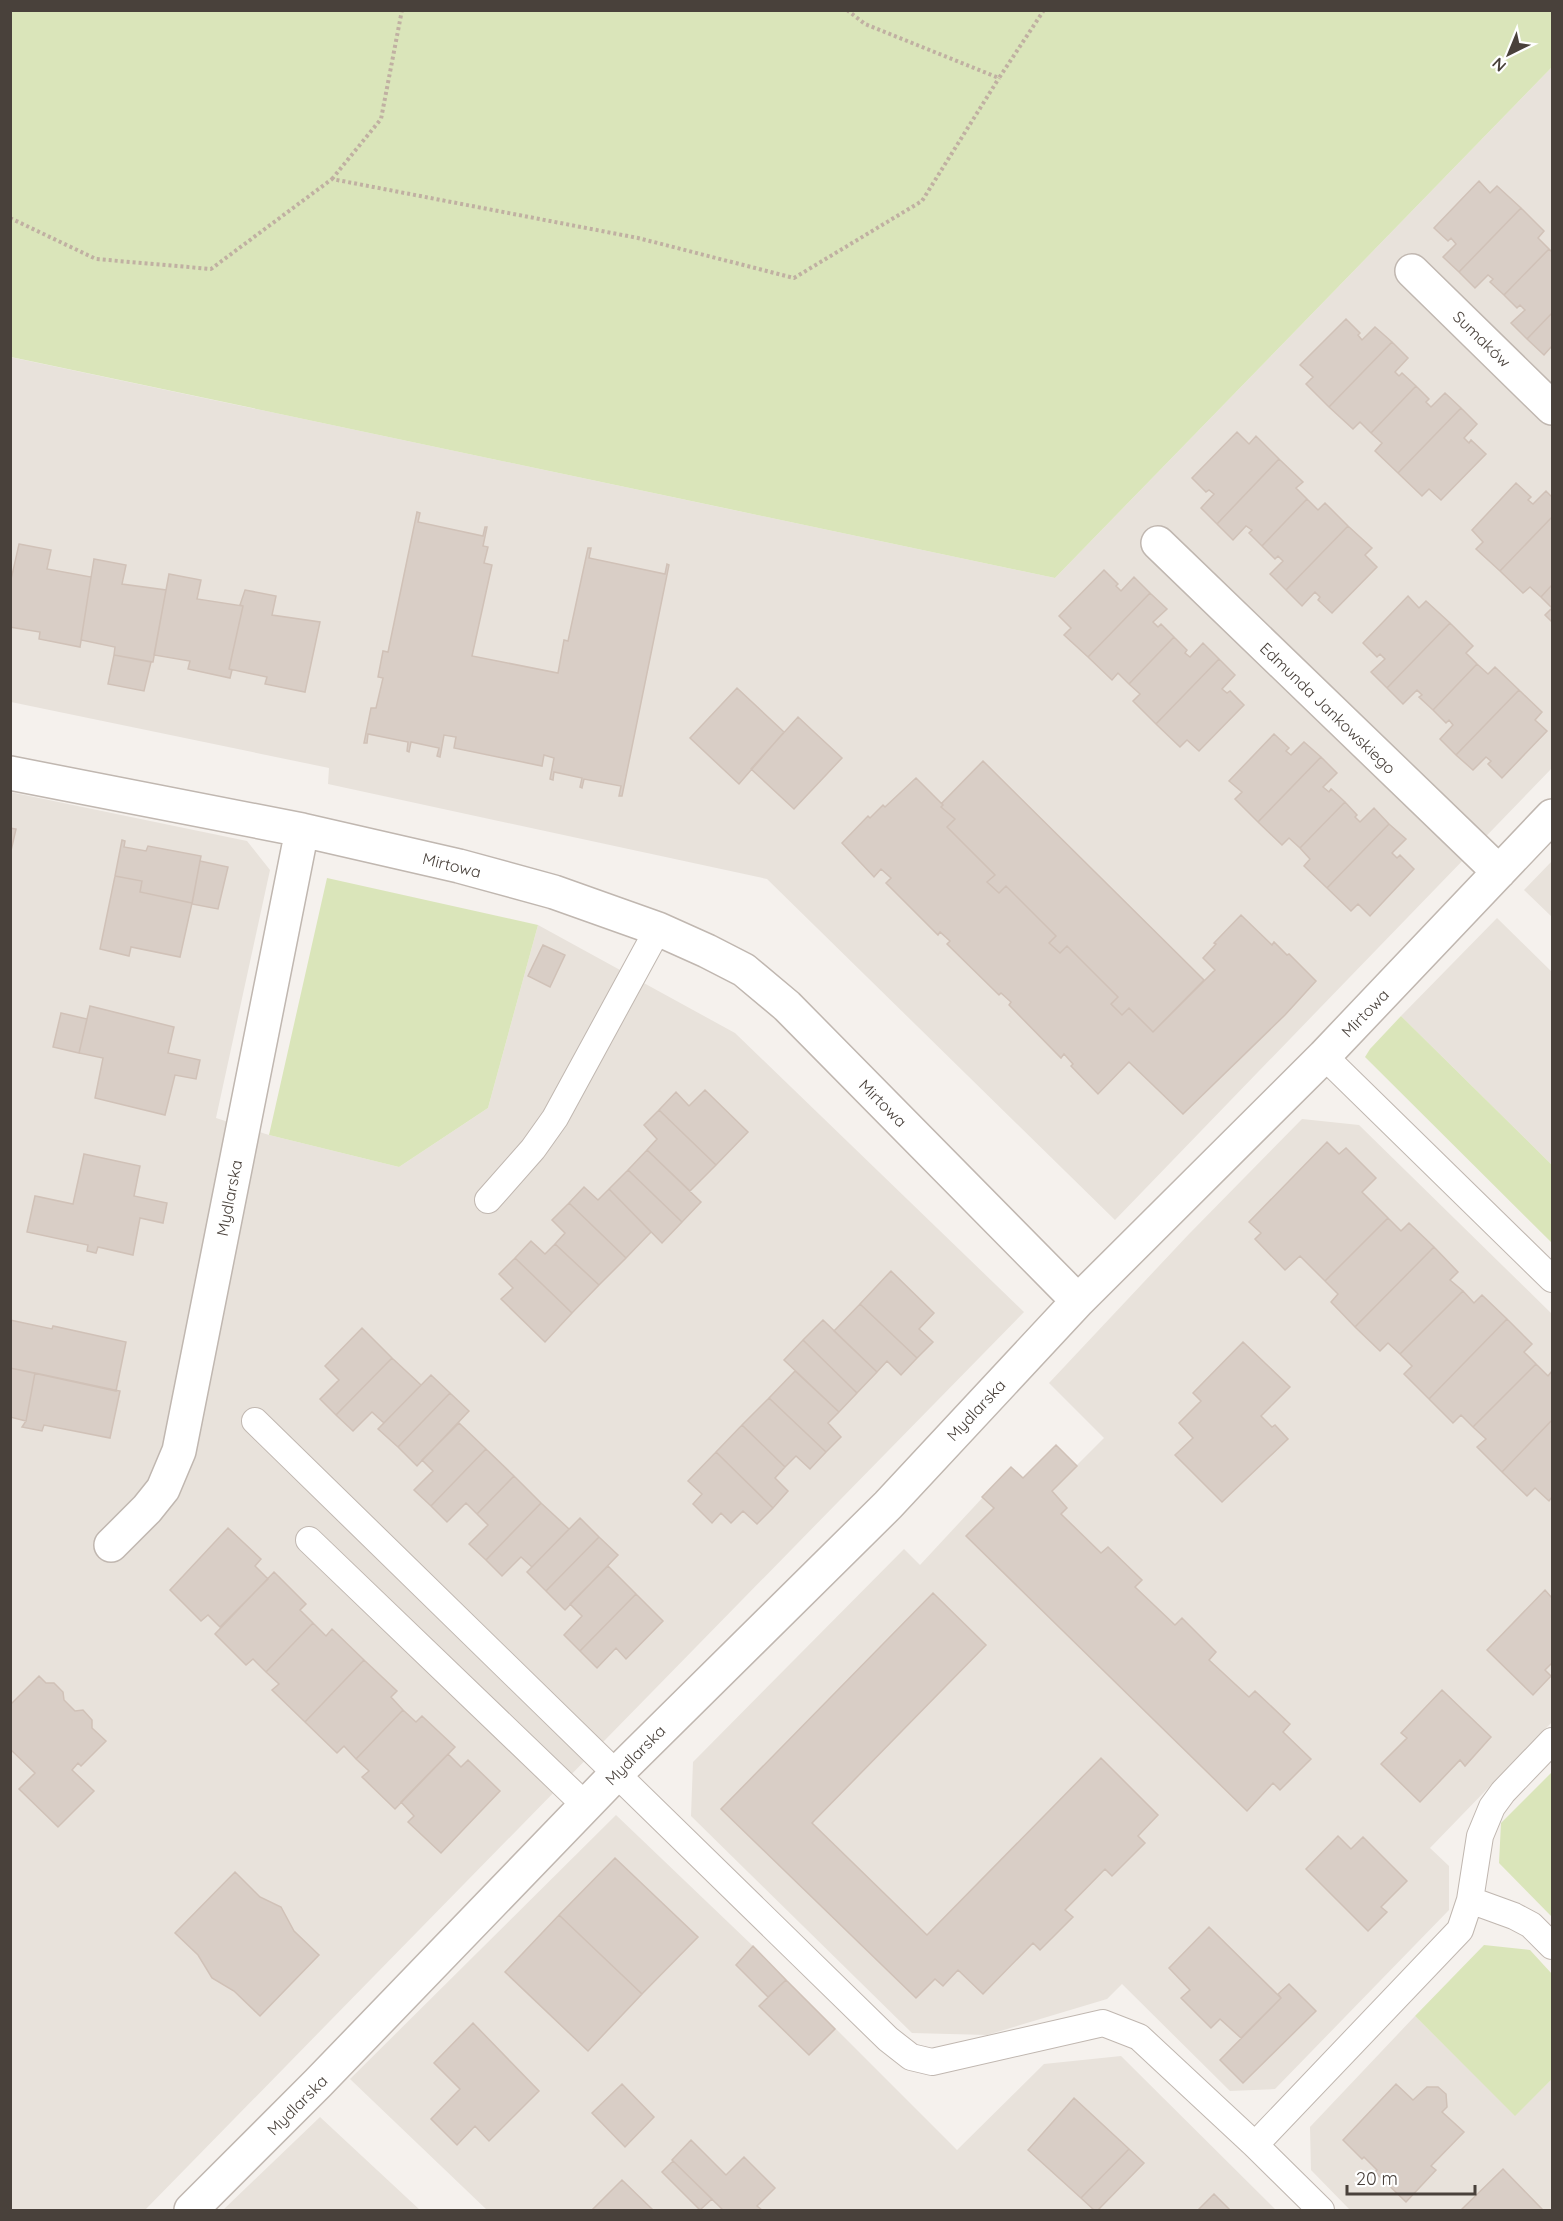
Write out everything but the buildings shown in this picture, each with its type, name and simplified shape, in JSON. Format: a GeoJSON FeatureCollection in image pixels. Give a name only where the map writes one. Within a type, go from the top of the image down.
{"type":"FeatureCollection","features":[{"type":"Feature","properties":{"kind":"street","name":"Sumaków"},"geometry":{"type":"LineString","coordinates":[[1412,271],[1552,408]]}},
{"type":"Feature","properties":{"kind":"street","name":"Edmunda Jankowskiego"},"geometry":{"type":"LineString","coordinates":[[1158,543],[1498,872]]}},
{"type":"Feature","properties":{"kind":"street","name":"Mirtowa"},"geometry":{"type":"LineString","coordinates":[[10,773],[302,830],[459,866],[543,889],[658,929],[744,970],[787,1006],[1078,1301],[1324,1056],[1552,816]]}},
{"type":"Feature","properties":{"kind":"street","name":"Mydlarska"},"geometry":{"type":"LineString","coordinates":[[111,1545],[147,1509],[163,1489],[179,1451],[302,830]]}},
{"type":"Feature","properties":{"kind":"street","name":"Mydlarska"},"geometry":{"type":"LineString","coordinates":[[191,2211],[318,2083],[585,1805],[888,1505],[1078,1301]]}},
{"type":"Feature","properties":{"kind":"lane"},"geometry":{"type":"LineString","coordinates":[[488,1200],[533,1149],[555,1118],[658,929]]}},
{"type":"Feature","properties":{"kind":"lane"},"geometry":{"type":"LineString","coordinates":[[1324,1056],[1552,1279]]}},
{"type":"Feature","properties":{"kind":"lane"},"geometry":{"type":"LineString","coordinates":[[255,1421],[888,2039],[911,2057],[932,2062],[1103,2023],[1139,2037],[1255,2145],[1321,2211]]}},
{"type":"Feature","properties":{"kind":"lane"},"geometry":{"type":"LineString","coordinates":[[309,1540],[585,1805]]}},
{"type":"Feature","properties":{"kind":"lane"},"geometry":{"type":"LineString","coordinates":[[1255,2145],[1460,1930],[1470,1900],[1480,1836],[1492,1808],[1503,1792],[1552,1741]]}},
{"type":"Feature","properties":{"kind":"lane"},"geometry":{"type":"LineString","coordinates":[[1470,1900],[1515,1916],[1531,1925],[1552,1946]]}},
{"type":"Feature","properties":{"kind":"path"},"geometry":{"type":"LineString","coordinates":[[10,218],[96,259],[211,269],[332,179],[381,119],[402,10]]}},
{"type":"Feature","properties":{"kind":"path"},"geometry":{"type":"LineString","coordinates":[[847,10],[865,24],[999,78]]}},
{"type":"Feature","properties":{"kind":"path"},"geometry":{"type":"LineString","coordinates":[[332,179],[638,238],[794,278],[922,201],[1044,10]]}},
{"type":"Feature","properties":{"kind":"shaded area"},"geometry":{"type":"Polygon","coordinates":[[[1552,67],[1552,768],[1115,1220],[767,879],[328,784],[329,768],[11,702],[10,357],[1055,578],[1552,67]]]}},
{"type":"Feature","properties":{"kind":"shaded area"},"geometry":{"type":"Polygon","coordinates":[[[10,792],[247,841],[270,870],[216,1118],[269,1135],[399,1167],[488,1108],[538,925],[735,1033],[1024,1312],[145,2210],[11,2210],[10,792]]]}},
{"type":"Feature","properties":{"kind":"shaded area"},"geometry":{"type":"Polygon","coordinates":[[[1552,861],[1552,917],[1524,890],[1552,861]]]}},
{"type":"Feature","properties":{"kind":"shaded area"},"geometry":{"type":"Polygon","coordinates":[[[1497,918],[1552,972],[1552,1165],[1401,1016],[1497,918]]]}},
{"type":"Feature","properties":{"kind":"shaded area"},"geometry":{"type":"Polygon","coordinates":[[[1302,1119],[1359,1125],[1552,1314],[1552,1722],[1430,1848],[1449,1866],[1449,1910],[1275,2089],[1230,2091],[1122,1984],[1107,1999],[987,2035],[912,2033],[691,1816],[693,1762],[904,1549],[920,1565],[1011,1467],[1024,1478],[1056,1445],[1077,1465],[1104,1438],[1049,1383],[1189,1234],[1302,1119]]]}},
{"type":"Feature","properties":{"kind":"shaded area"},"geometry":{"type":"Polygon","coordinates":[[[616,1815],[753,1946],[957,2150],[1044,2064],[1121,2056],[1276,2210],[487,2210],[350,2079],[616,1815]]]}},
{"type":"Feature","properties":{"kind":"shaded area"},"geometry":{"type":"Polygon","coordinates":[[[1415,2016],[1515,2115],[1552,2079],[1552,2210],[1350,2210],[1311,2170],[1310,2127],[1415,2016]]]}},
{"type":"Feature","properties":{"kind":"shaded area"},"geometry":{"type":"Polygon","coordinates":[[[320,2117],[420,2210],[223,2210],[320,2117]]]}},
{"type":"Feature","properties":{"kind":"green space"},"geometry":{"type":"Polygon","coordinates":[[[11,10],[1552,10],[1552,67],[1055,578],[11,357],[11,10]]]}},
{"type":"Feature","properties":{"kind":"green space"},"geometry":{"type":"Polygon","coordinates":[[[327,878],[538,925],[488,1108],[399,1167],[269,1135],[327,878]]]}},
{"type":"Feature","properties":{"kind":"green space"},"geometry":{"type":"Polygon","coordinates":[[[1401,1016],[1552,1165],[1552,1243],[1365,1057],[1401,1016]]]}},
{"type":"Feature","properties":{"kind":"green space"},"geometry":{"type":"Polygon","coordinates":[[[1552,1772],[1552,1917],[1499,1863],[1501,1823],[1552,1772]]]}},
{"type":"Feature","properties":{"kind":"green space"},"geometry":{"type":"Polygon","coordinates":[[[1484,1945],[1530,1950],[1552,1974],[1552,2079],[1515,2116],[1415,2016],[1484,1945]]]}}]}
